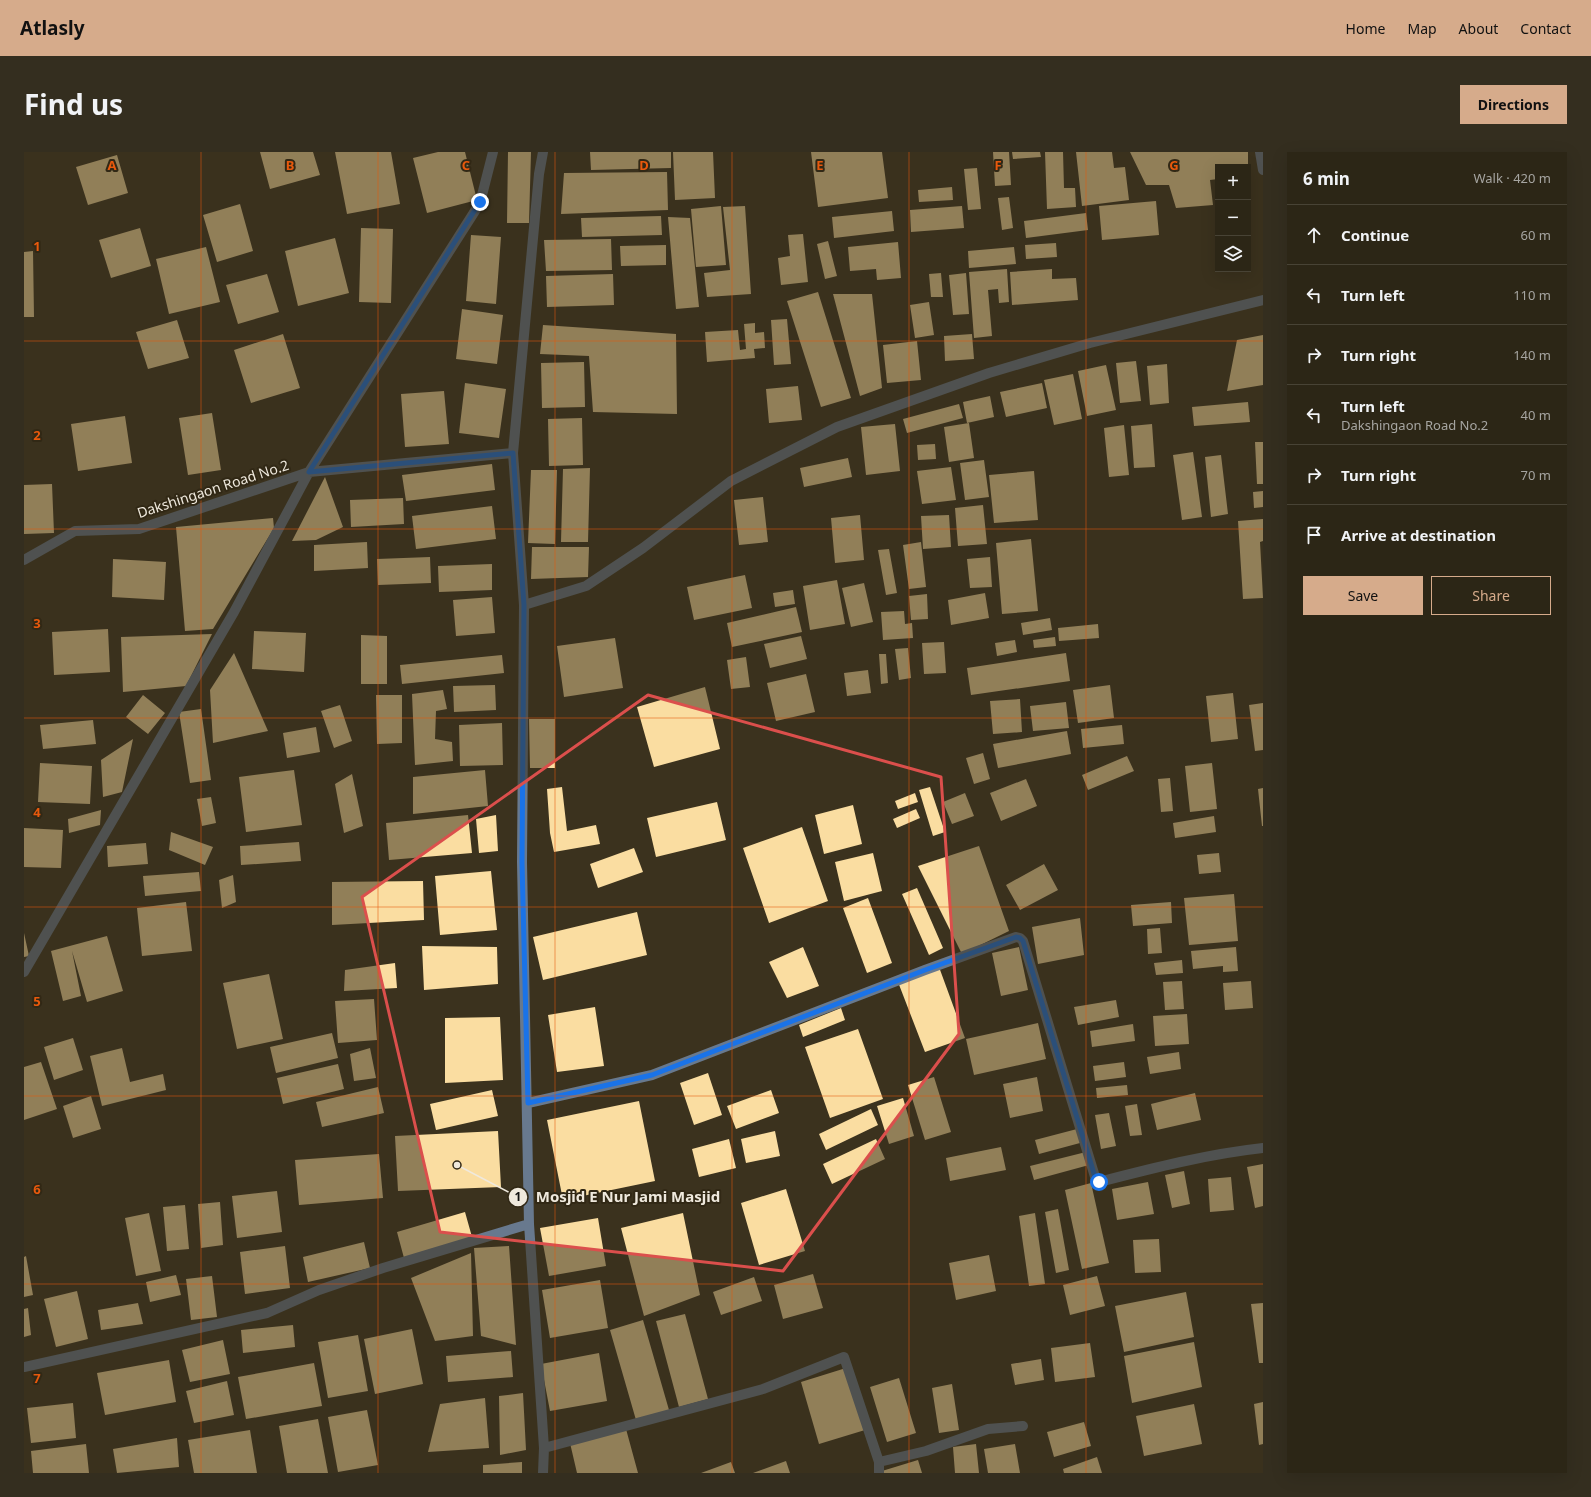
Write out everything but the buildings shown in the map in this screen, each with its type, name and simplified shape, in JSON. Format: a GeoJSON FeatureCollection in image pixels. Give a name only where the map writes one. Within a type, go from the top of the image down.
{"type":"FeatureCollection","features":[{"type":"Feature","properties":{"kind":"street"},"geometry":{"type":"LineString","coordinates":[[24,972],[234,612],[309,472],[480,202],[493,152]]}},
{"type":"Feature","properties":{"kind":"street"},"geometry":{"type":"LineString","coordinates":[[542,152],[513,453],[524,605],[522,862],[530,1224],[544,1448],[544,1473]]}},
{"type":"Feature","properties":{"kind":"street"},"geometry":{"type":"LineString","coordinates":[[1260,152],[1263,170]]}},
{"type":"Feature","properties":{"kind":"street"},"geometry":{"type":"LineString","coordinates":[[524,605],[586,586],[643,548],[731,481],[837,427],[1003,368],[1090,343],[1263,300]]}},
{"type":"Feature","properties":{"kind":"street","name":"Dakshingaon Road No.2"},"geometry":{"type":"LineString","coordinates":[[24,560],[75,531],[139,529],[309,472],[513,453]]}},
{"type":"Feature","properties":{"kind":"street"},"geometry":{"type":"LineString","coordinates":[[528,1103],[652,1075],[925,970],[1016,937],[1023,941],[1096,1180],[1099,1182],[1168,1165],[1243,1150],[1263,1148]]}},
{"type":"Feature","properties":{"kind":"street"},"geometry":{"type":"LineString","coordinates":[[24,1367],[267,1313],[319,1290],[391,1266],[530,1224]]}},
{"type":"Feature","properties":{"kind":"street"},"geometry":{"type":"LineString","coordinates":[[544,1448],[763,1389],[844,1357],[879,1462],[879,1473]]}},
{"type":"Feature","properties":{"kind":"street"},"geometry":{"type":"LineString","coordinates":[[879,1462],[926,1451],[988,1429],[1023,1426]]}},
{"type":"Feature","properties":{"kind":"highlighted area"},"geometry":{"type":"Polygon","coordinates":[[[648,695],[941,777],[959,1034],[783,1271],[440,1232],[362,897],[648,695]]]}},
{"type":"Feature","properties":{"kind":"place","name":"Mosjid E Nur Jami Masjid"},"geometry":{"type":"Point","coordinates":[457,1165]}},
{"type":"Feature","properties":{"kind":"route"},"geometry":{"type":"LineString","coordinates":[[480,202],[309,472],[513,453],[524,605],[522,862],[528,1103],[652,1075],[925,970],[1016,937],[1023,941],[1096,1180],[1099,1182]]}}]}
